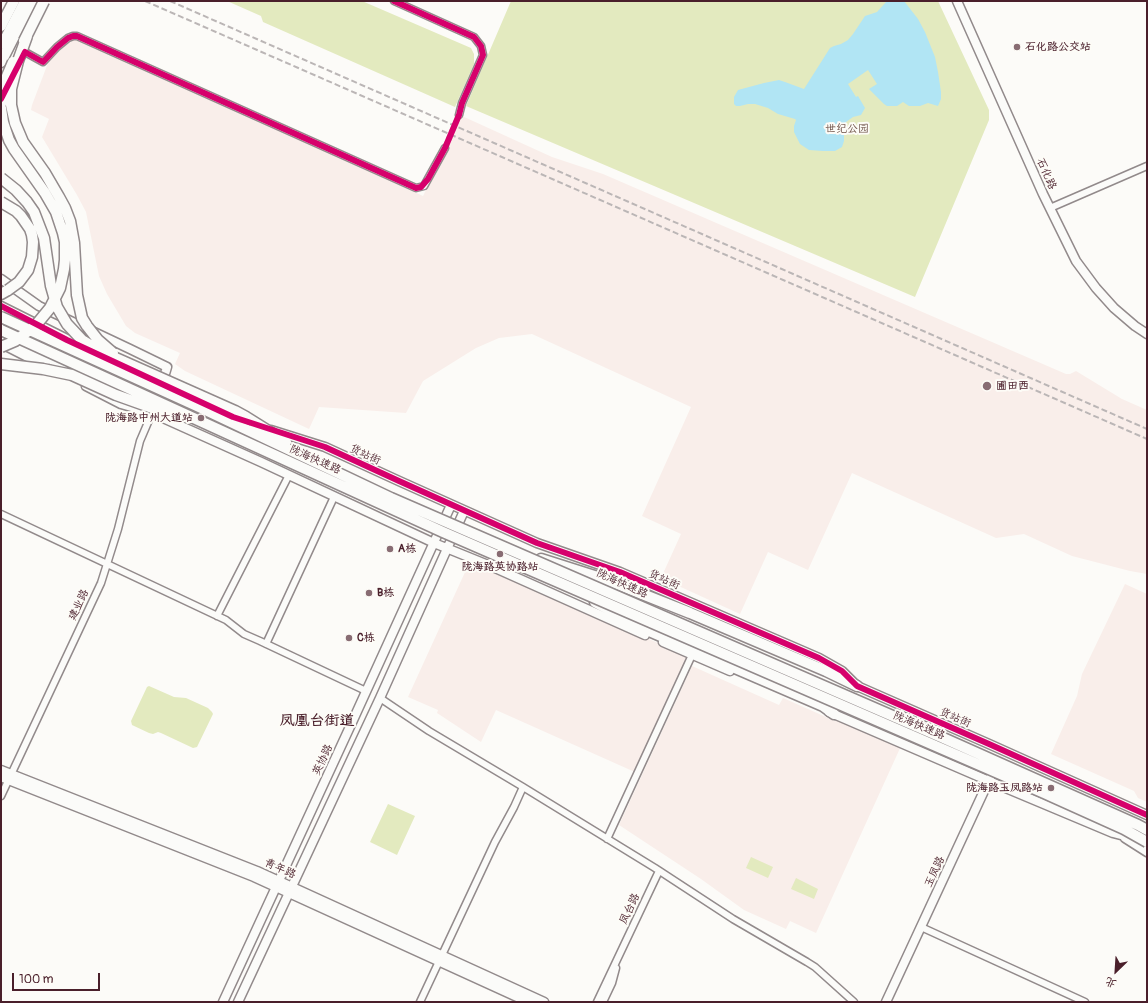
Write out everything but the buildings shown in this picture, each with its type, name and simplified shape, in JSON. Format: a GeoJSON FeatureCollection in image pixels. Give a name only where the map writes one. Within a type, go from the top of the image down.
{"type":"FeatureCollection","features":[{"type":"Feature","properties":{"kind":"highway"},"geometry":{"type":"LineString","coordinates":[[1,26],[14,1]]}},
{"type":"Feature","properties":{"kind":"highway"},"geometry":{"type":"LineString","coordinates":[[1,62],[32,1]]}},
{"type":"Feature","properties":{"kind":"highway"},"geometry":{"type":"LineString","coordinates":[[1,104],[2,91],[7,75],[44,1]]}},
{"type":"Feature","properties":{"kind":"highway"},"geometry":{"type":"LineString","coordinates":[[27,36],[18,61],[11,89],[11,105],[15,123],[23,142],[45,173],[66,208],[74,243],[76,295],[82,318],[98,340],[126,363]]}},
{"type":"Feature","properties":{"kind":"highway"},"geometry":{"type":"LineString","coordinates":[[1,108],[3,122],[9,140],[56,212],[63,233],[65,260],[60,288],[50,308],[31,329],[15,341],[1,345]]}},
{"type":"Feature","properties":{"kind":"highway"},"geometry":{"type":"LineString","coordinates":[[1,178],[16,190],[27,202],[38,221],[44,238],[53,295],[57,307],[67,324],[82,340],[126,363],[246,417],[324,466]]}},
{"type":"Feature","properties":{"kind":"highway"},"geometry":{"type":"LineString","coordinates":[[1,202],[16,211],[26,222],[32,235],[33,249],[31,263],[22,279],[12,288],[1,294]]}},
{"type":"Feature","properties":{"kind":"highway","name":"陇海快速路"},"geometry":{"type":"LineString","coordinates":[[1,317],[391,498],[948,741],[1147,830]]}},
{"type":"Feature","properties":{"kind":"highway","name":"陇海快速路"},"geometry":{"type":"LineString","coordinates":[[1,330],[443,532],[1052,796],[1124,829],[1147,842]]}},
{"type":"Feature","properties":{"kind":"highway"},"geometry":{"type":"LineString","coordinates":[[1,364],[43,369],[72,375],[116,395],[219,430]]}},
{"type":"Feature","properties":{"kind":"highway"},"geometry":{"type":"LineString","coordinates":[[509,549],[607,580],[826,671],[857,686]]}},
{"type":"Feature","properties":{"kind":"highway"},"geometry":{"type":"LineString","coordinates":[[553,580],[642,628],[823,706],[834,714]]}},
{"type":"Feature","properties":{"kind":"street"},"geometry":{"type":"LineString","coordinates":[[1,45],[24,1]]}},
{"type":"Feature","properties":{"kind":"street"},"geometry":{"type":"LineString","coordinates":[[394,1],[474,37],[481,46],[482,55],[462,103],[459,115]]}},
{"type":"Feature","properties":{"kind":"street","name":"石化路"},"geometry":{"type":"LineString","coordinates":[[957,1],[1050,208],[1076,261],[1096,288],[1114,308],[1147,334]]}},
{"type":"Feature","properties":{"kind":"street"},"geometry":{"type":"LineString","coordinates":[[1,99],[24,52],[43,62],[68,38],[78,36],[416,188],[424,186],[445,148]]}},
{"type":"Feature","properties":{"kind":"street"},"geometry":{"type":"LineString","coordinates":[[1050,208],[1147,166]]}},
{"type":"Feature","properties":{"kind":"street"},"geometry":{"type":"LineString","coordinates":[[1,279],[39,306],[142,354],[166,367],[162,384]]}},
{"type":"Feature","properties":{"kind":"street","name":"货站街"},"geometry":{"type":"LineString","coordinates":[[1,306],[67,340],[232,418],[325,447],[537,543],[620,572],[819,658],[842,671],[857,686],[1147,815]]}},
{"type":"Feature","properties":{"kind":"street"},"geometry":{"type":"LineString","coordinates":[[1,337],[118,391],[152,413]]}},
{"type":"Feature","properties":{"kind":"street"},"geometry":{"type":"LineString","coordinates":[[1,345],[122,404],[152,413],[447,548],[692,655],[1127,839],[1147,852]]}},
{"type":"Feature","properties":{"kind":"street","name":"建业路"},"geometry":{"type":"LineString","coordinates":[[1,796],[7,777],[100,583],[118,529],[140,441],[152,413]]}},
{"type":"Feature","properties":{"kind":"street"},"geometry":{"type":"LineString","coordinates":[[218,616],[289,475]]}},
{"type":"Feature","properties":{"kind":"street"},"geometry":{"type":"LineString","coordinates":[[266,644],[334,497]]}},
{"type":"Feature","properties":{"kind":"street","name":"英协路"},"geometry":{"type":"LineString","coordinates":[[222,1002],[278,884],[451,505]]}},
{"type":"Feature","properties":{"kind":"street"},"geometry":{"type":"LineString","coordinates":[[238,1002],[380,698],[464,511]]}},
{"type":"Feature","properties":{"kind":"street"},"geometry":{"type":"LineString","coordinates":[[1,514],[218,616],[226,620],[244,634],[366,691]]}},
{"type":"Feature","properties":{"kind":"street"},"geometry":{"type":"LineString","coordinates":[[607,839],[692,655]]}},
{"type":"Feature","properties":{"kind":"street"},"geometry":{"type":"LineString","coordinates":[[380,698],[424,727],[659,871],[733,919],[807,962],[854,1002]]}},
{"type":"Feature","properties":{"kind":"street","name":"玉凤路"},"geometry":{"type":"LineString","coordinates":[[886,1002],[1003,750]]}},
{"type":"Feature","properties":{"kind":"street","name":"青年路"},"geometry":{"type":"LineString","coordinates":[[1,770],[7,777],[246,866],[291,890],[441,958],[544,1002]]}},
{"type":"Feature","properties":{"kind":"street"},"geometry":{"type":"LineString","coordinates":[[420,1002],[495,842],[523,787]]}},
{"type":"Feature","properties":{"kind":"street"},"geometry":{"type":"LineString","coordinates":[[1113,833],[1147,842]]}},
{"type":"Feature","properties":{"kind":"street","name":"凤台路"},"geometry":{"type":"LineString","coordinates":[[597,1002],[659,871]]}},
{"type":"Feature","properties":{"kind":"street"},"geometry":{"type":"LineString","coordinates":[[921,927],[1085,1002]]}},
{"type":"Feature","properties":{"kind":"street","name":"凤台路"},"geometry":{"type":"LineString","coordinates":[[603,1002],[612,983],[620,955]]}},
{"type":"Feature","properties":{"kind":"street","name":"青年路"},"geometry":{"type":"LineString","coordinates":[[441,958],[528,1002]]}},
{"type":"Feature","properties":{"kind":"shaded area"},"geometry":{"type":"Polygon","coordinates":[[[77,38],[423,196],[462,116],[552,157],[603,174],[1066,374],[1076,371],[1122,399],[1147,410],[1147,574],[1072,556],[1024,534],[996,538],[852,473],[808,570],[768,552],[740,614],[661,578],[681,534],[642,516],[691,407],[532,334],[499,338],[476,348],[423,381],[406,413],[319,407],[309,429],[185,371],[175,364],[180,353],[135,333],[126,326],[107,294],[99,276],[86,212],[42,137],[49,119],[31,110],[48,63],[60,48],[77,38]]]}},
{"type":"Feature","properties":{"kind":"shaded area"},"geometry":{"type":"Polygon","coordinates":[[[471,559],[689,657],[637,773],[496,710],[481,742],[437,713],[438,710],[408,697],[471,559]]]}},
{"type":"Feature","properties":{"kind":"shaded area"},"geometry":{"type":"Polygon","coordinates":[[[1125,584],[1147,594],[1147,802],[1138,798],[1134,791],[1051,754],[1077,696],[1082,674],[1125,584]]]}},
{"type":"Feature","properties":{"kind":"shaded area"},"geometry":{"type":"Polygon","coordinates":[[[692,666],[779,705],[783,698],[835,721],[837,717],[901,746],[816,933],[790,921],[786,929],[744,910],[701,879],[619,825],[692,666]]]}},
{"type":"Feature","properties":{"kind":"green space"},"geometry":{"type":"Polygon","coordinates":[[[227,1],[362,1],[471,48],[474,54],[474,64],[455,107],[263,22],[261,16],[227,1]]]}},
{"type":"Feature","properties":{"kind":"green space","name":"世纪公园"},"geometry":{"type":"Polygon","coordinates":[[[511,1],[938,1],[989,110],[989,120],[915,297],[466,106],[511,1]]]}},
{"type":"Feature","properties":{"kind":"green space"},"geometry":{"type":"Polygon","coordinates":[[[149,686],[174,697],[186,698],[208,708],[212,712],[213,714],[197,747],[193,748],[161,733],[149,733],[132,725],[131,721],[147,687],[149,686]]]}},
{"type":"Feature","properties":{"kind":"green space"},"geometry":{"type":"Polygon","coordinates":[[[388,804],[415,816],[397,855],[370,842],[388,804]]]}},
{"type":"Feature","properties":{"kind":"green space"},"geometry":{"type":"Polygon","coordinates":[[[751,857],[773,867],[768,878],[746,868],[751,857]]]}},
{"type":"Feature","properties":{"kind":"green space"},"geometry":{"type":"Polygon","coordinates":[[[796,878],[818,889],[814,899],[791,889],[796,878]]]}},
{"type":"Feature","properties":{"kind":"water"},"geometry":{"type":"Polygon","coordinates":[[[887,1],[904,1],[918,19],[925,32],[935,57],[938,72],[941,99],[938,106],[928,103],[920,106],[909,106],[903,102],[897,106],[887,106],[869,89],[877,84],[868,70],[848,84],[856,97],[858,96],[865,108],[861,115],[853,117],[846,122],[842,147],[835,151],[823,151],[809,150],[800,144],[794,132],[795,119],[778,114],[768,108],[755,104],[736,106],[734,104],[734,97],[738,90],[764,83],[779,80],[804,89],[830,48],[848,40],[865,16],[877,12],[887,1]]]}},
{"type":"Feature","properties":{"kind":"tunnel"},"geometry":{"type":"LineString","coordinates":[[445,148],[459,115]]}},
{"type":"Feature","properties":{"kind":"railway"},"geometry":{"type":"LineString","coordinates":[[145,1],[1147,439]]}},
{"type":"Feature","properties":{"kind":"railway"},"geometry":{"type":"LineString","coordinates":[[170,1],[1147,429]]}},
{"type":"Feature","properties":{"kind":"cycle path"},"geometry":{"type":"LineString","coordinates":[[1,99],[25,52],[43,62],[68,38],[77,36],[416,188],[421,187],[428,179],[445,148],[459,115],[462,103],[483,55],[481,46],[474,37],[394,1]]}},
{"type":"Feature","properties":{"kind":"cycle path"},"geometry":{"type":"LineString","coordinates":[[1,306],[67,340],[233,417],[325,447],[537,543],[620,572],[819,658],[842,671],[857,686],[1147,815]]}},
{"type":"Feature","properties":{"kind":"place","name":"石化路公交站"},"geometry":{"type":"Point","coordinates":[1017,47]}},
{"type":"Feature","properties":{"kind":"place","name":"圃田西"},"geometry":{"type":"Point","coordinates":[987,386]}},
{"type":"Feature","properties":{"kind":"place","name":"陇海路中州大道站"},"geometry":{"type":"Point","coordinates":[201,418]}},
{"type":"Feature","properties":{"kind":"place","name":"A栋"},"geometry":{"type":"Point","coordinates":[390,549]}},
{"type":"Feature","properties":{"kind":"place","name":"陇海路英协路站"},"geometry":{"type":"Point","coordinates":[500,554]}},
{"type":"Feature","properties":{"kind":"place","name":"B栋"},"geometry":{"type":"Point","coordinates":[369,593]}},
{"type":"Feature","properties":{"kind":"place","name":"C栋"},"geometry":{"type":"Point","coordinates":[349,638]}},
{"type":"Feature","properties":{"kind":"place","name":"陇海路玉凤路站"},"geometry":{"type":"Point","coordinates":[1051,788]}},
{"type":"Feature","properties":{"kind":"district","name":"凤凰台街道"},"geometry":{"type":"Point","coordinates":[317,721]}}]}
